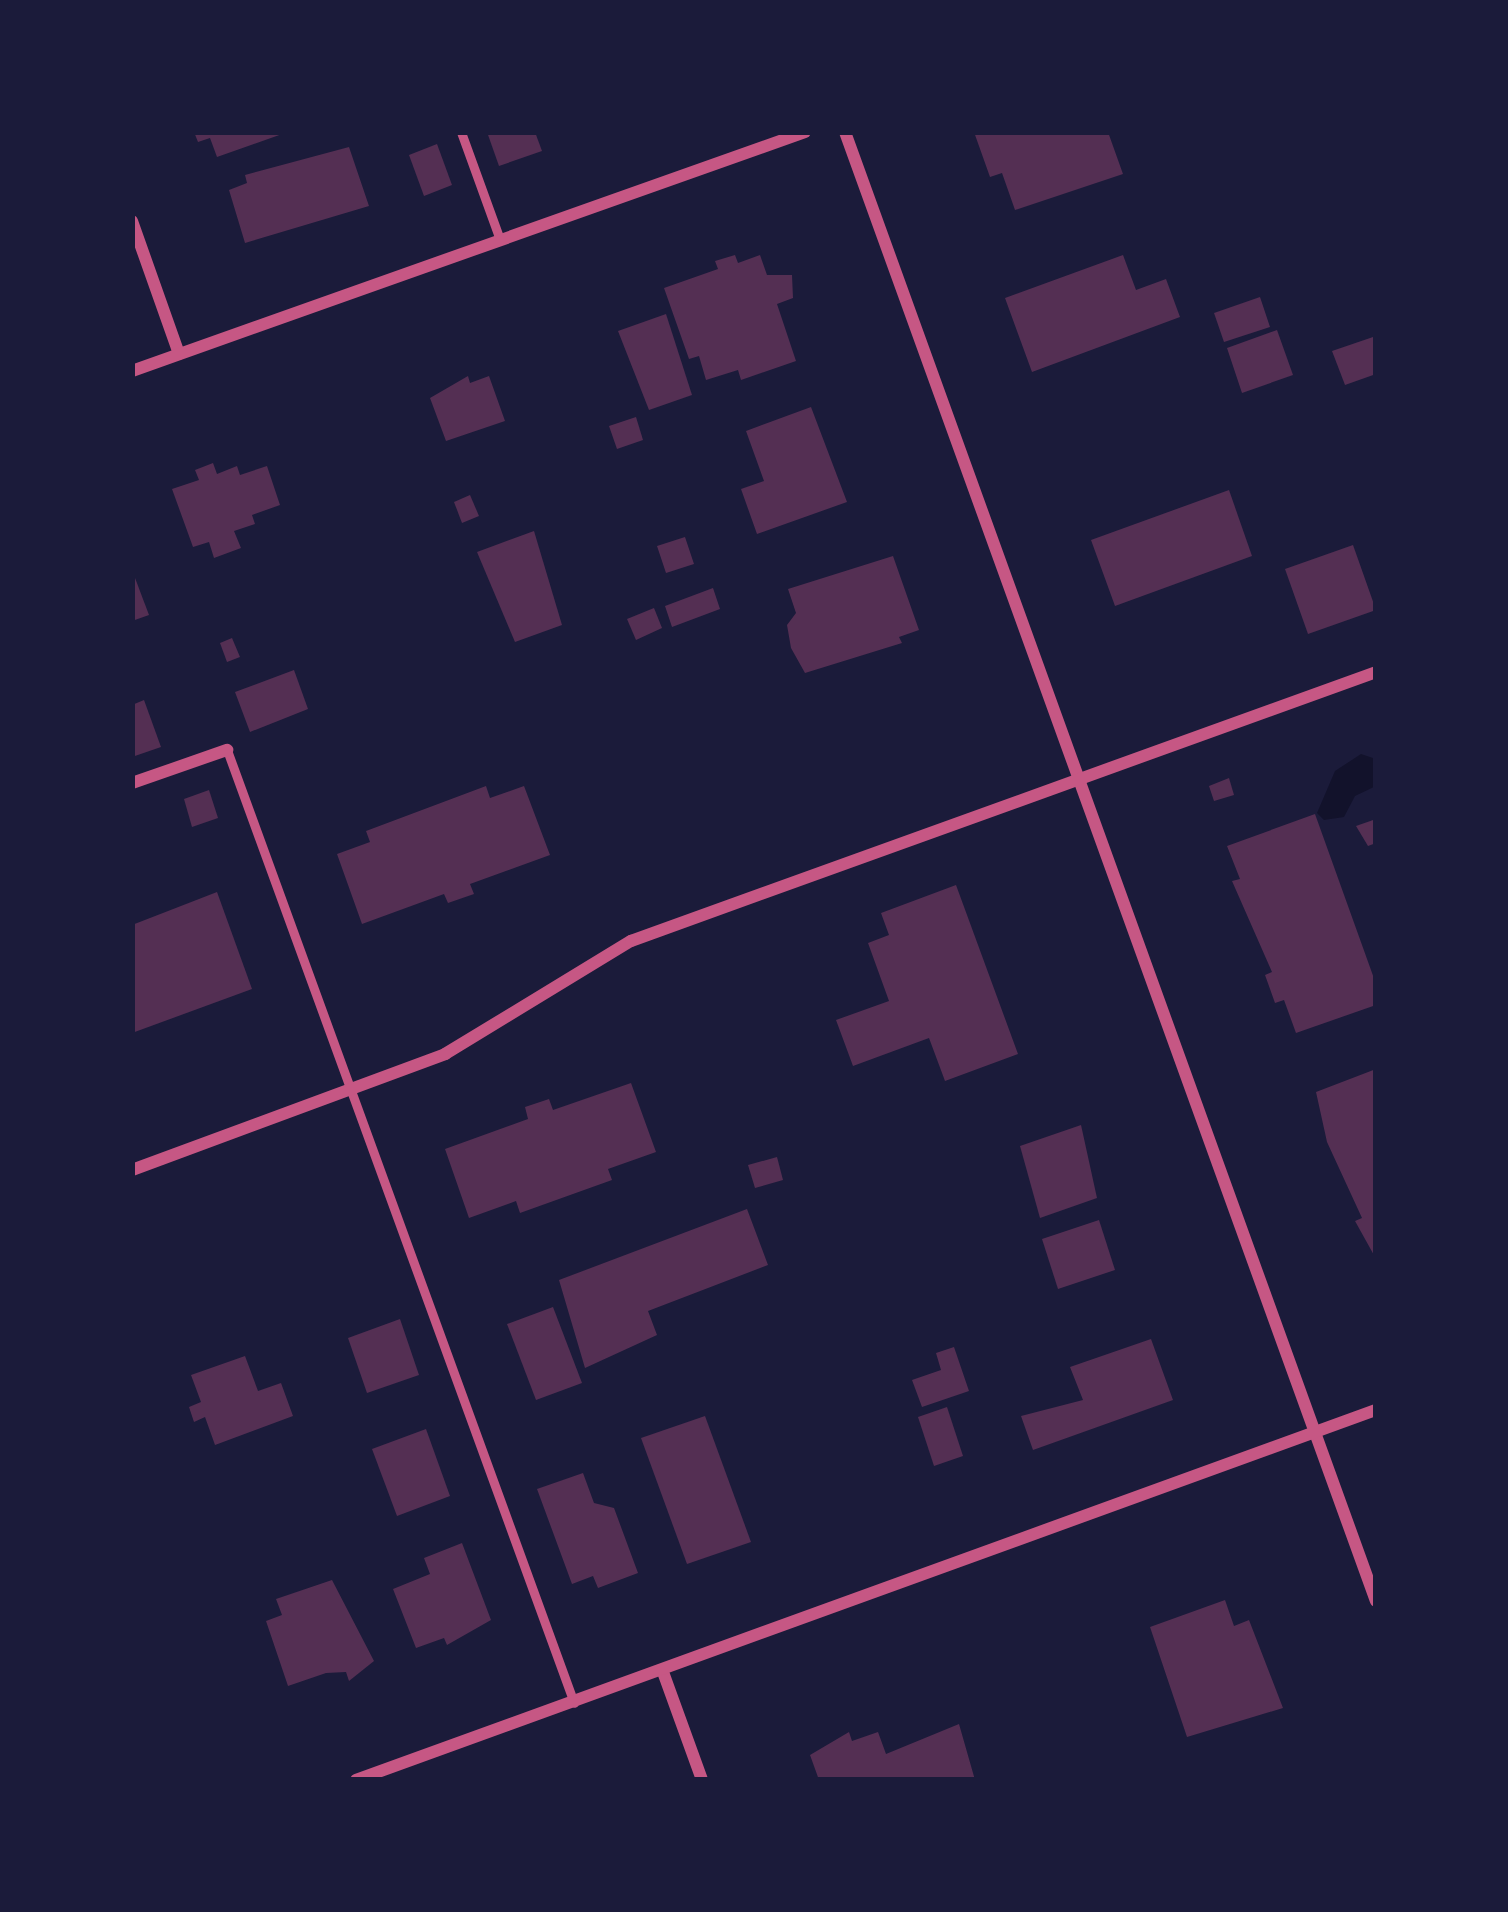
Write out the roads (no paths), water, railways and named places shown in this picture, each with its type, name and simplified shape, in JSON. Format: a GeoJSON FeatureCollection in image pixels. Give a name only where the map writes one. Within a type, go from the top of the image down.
{"type":"FeatureCollection","features":[{"type":"Feature","properties":{"kind":"street"},"geometry":{"type":"LineString","coordinates":[[132,371],[805,132]]}},
{"type":"Feature","properties":{"kind":"street"},"geometry":{"type":"LineString","coordinates":[[845,132],[1376,1601]]}},
{"type":"Feature","properties":{"kind":"street"},"geometry":{"type":"LineString","coordinates":[[132,221],[179,353]]}},
{"type":"Feature","properties":{"kind":"street"},"geometry":{"type":"LineString","coordinates":[[132,1170],[496,1029],[631,941],[1376,672]]}},
{"type":"Feature","properties":{"kind":"street"},"geometry":{"type":"LineString","coordinates":[[132,783],[226,749]]}},
{"type":"Feature","properties":{"kind":"street"},"geometry":{"type":"LineString","coordinates":[[356,1780],[574,1705],[1376,1410]]}},
{"type":"Feature","properties":{"kind":"street"},"geometry":{"type":"LineString","coordinates":[[663,1672],[702,1780]]}},
{"type":"Feature","properties":{"kind":"lane"},"geometry":{"type":"LineString","coordinates":[[461,132],[500,240]]}},
{"type":"Feature","properties":{"kind":"lane"},"geometry":{"type":"LineString","coordinates":[[226,749],[574,1705]]}}]}
